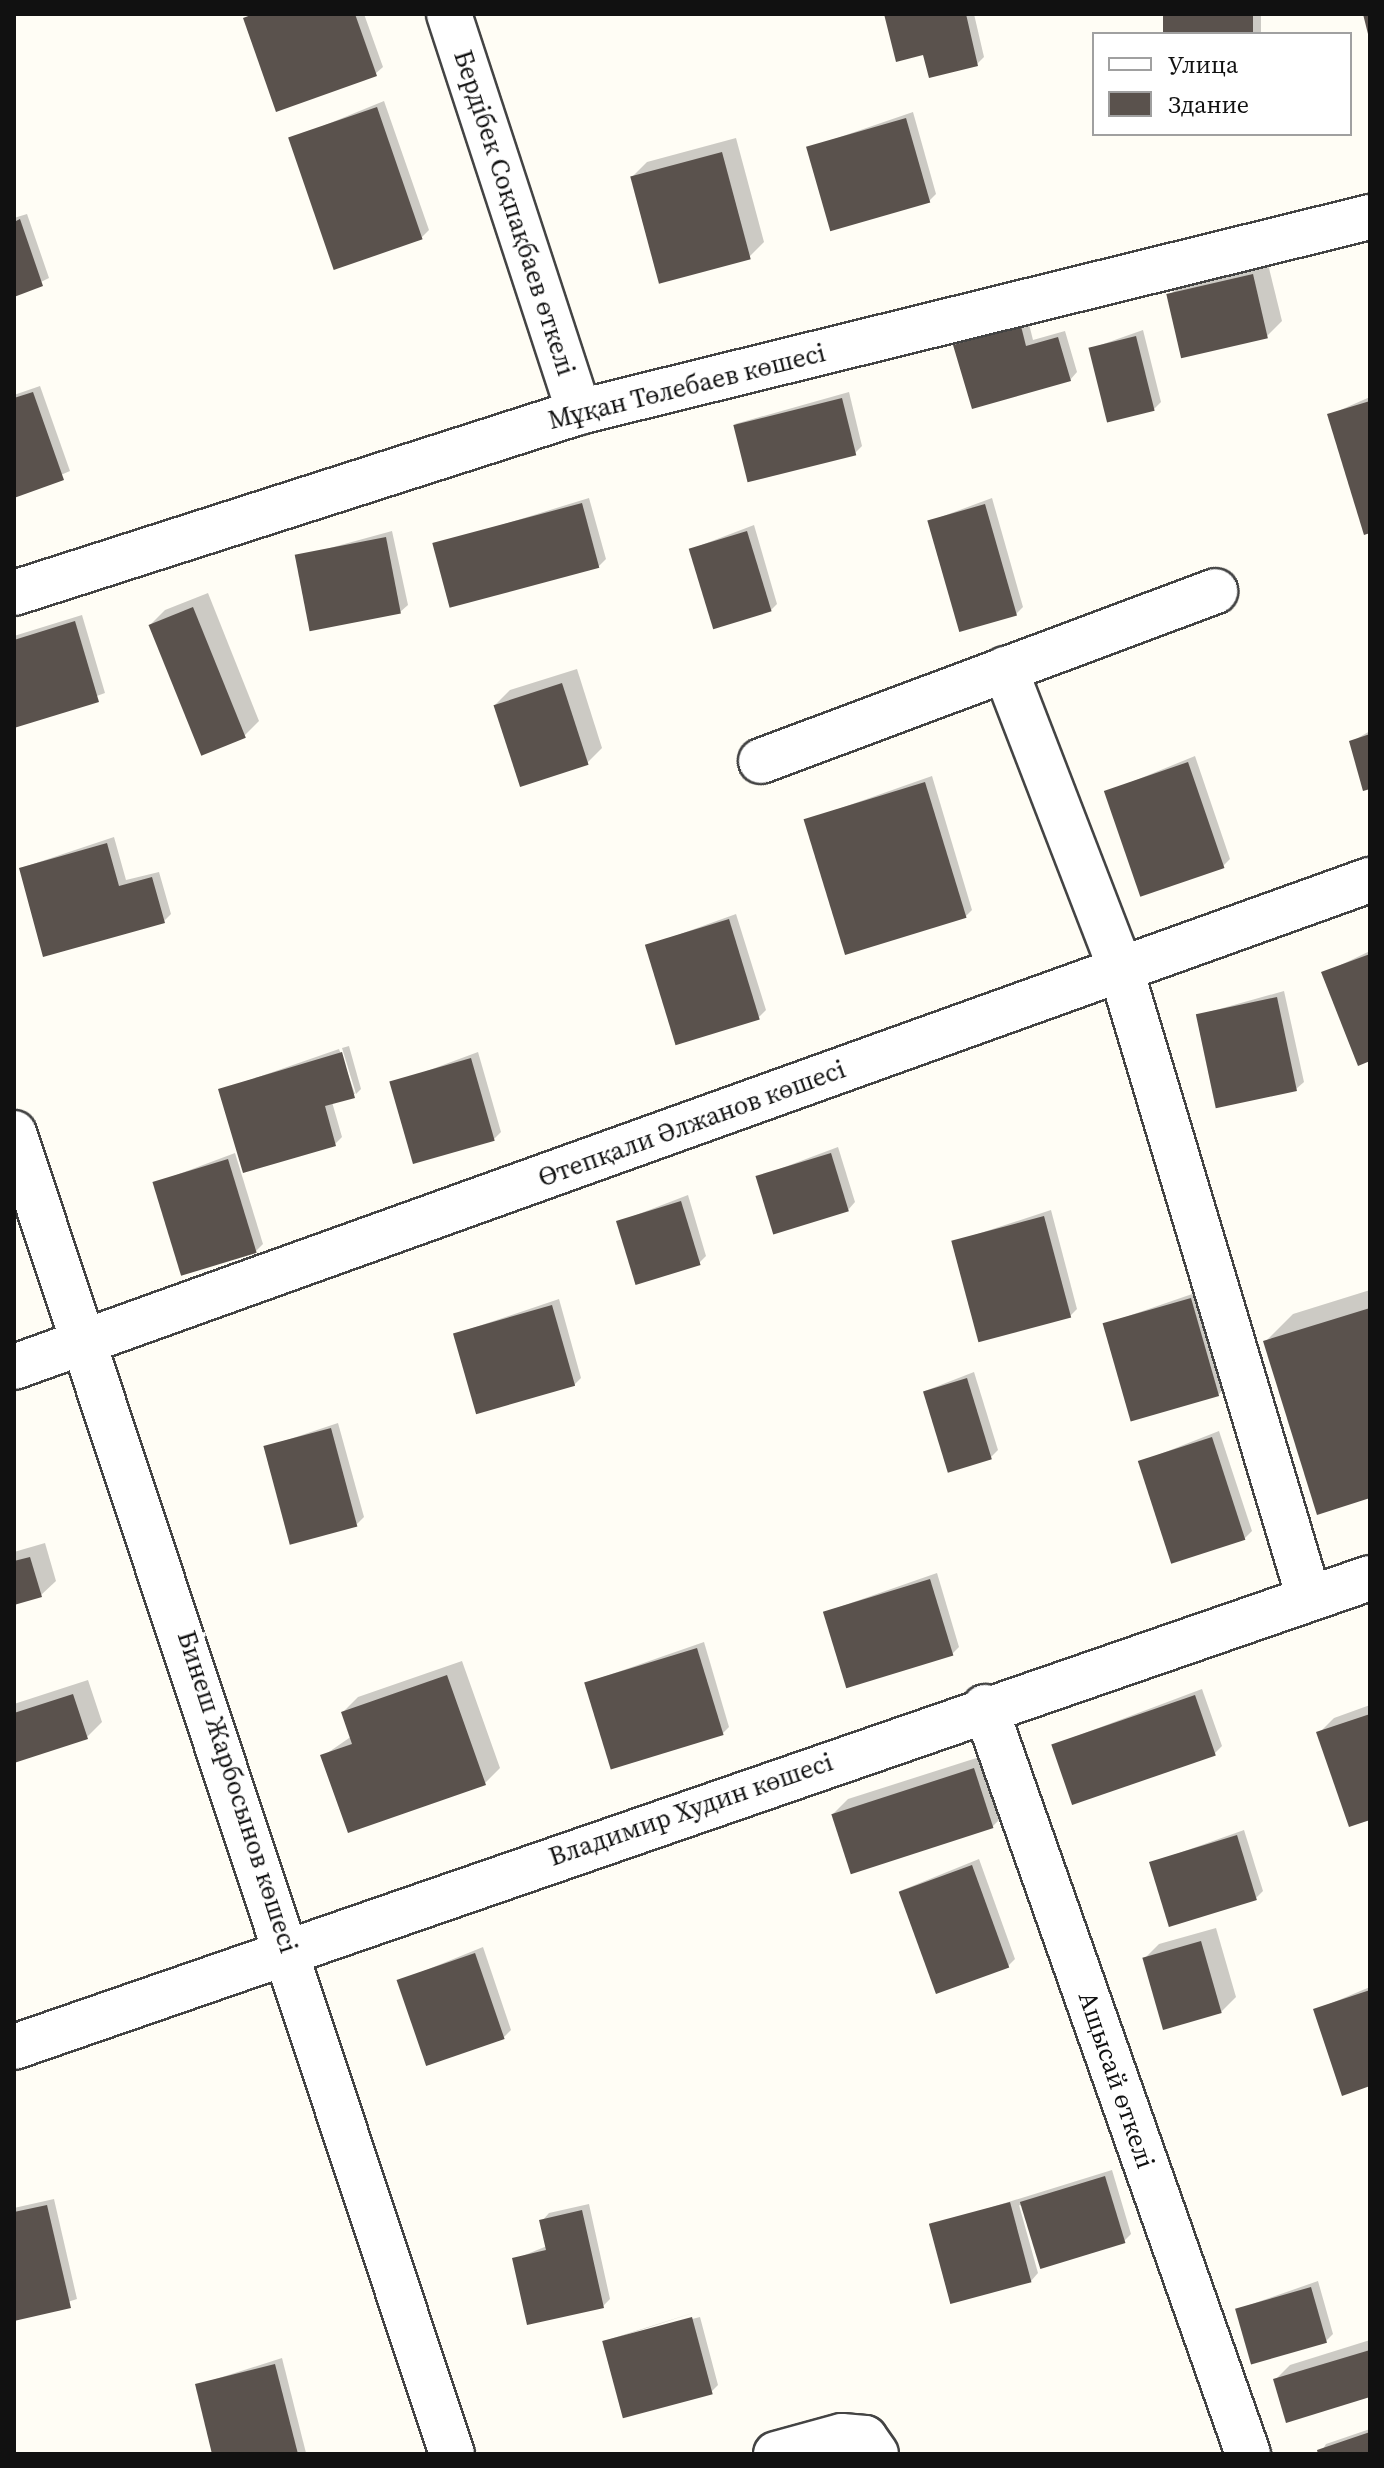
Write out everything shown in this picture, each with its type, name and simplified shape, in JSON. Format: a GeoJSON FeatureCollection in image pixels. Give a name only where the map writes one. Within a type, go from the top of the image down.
{"type":"FeatureCollection","features":[{"type":"Feature","properties":{"kind":"street","name":"Бердібек Соқпақбаев өткелі"},"geometry":{"type":"LineString","coordinates":[[449,14],[579,412]]}},
{"type":"Feature","properties":{"kind":"street","name":"Мұқан Төлебаев көшесі"},"geometry":{"type":"LineString","coordinates":[[14,593],[579,412],[1370,217]]}},
{"type":"Feature","properties":{"kind":"street"},"geometry":{"type":"LineString","coordinates":[[761,761],[1215,591]]}},
{"type":"Feature","properties":{"kind":"street"},"geometry":{"type":"LineString","coordinates":[[1005,669],[1121,970],[1309,1598]]}},
{"type":"Feature","properties":{"kind":"street","name":"Өтепқали Әлжанов көшесі"},"geometry":{"type":"LineString","coordinates":[[14,1367],[1370,880]]}},
{"type":"Feature","properties":{"kind":"street","name":"Бинеш Жарбосынов көшесі"},"geometry":{"type":"LineString","coordinates":[[14,1133],[87,1342],[290,1952],[452,2454]]}},
{"type":"Feature","properties":{"kind":"street","name":"Владимир Худин көшесі"},"geometry":{"type":"LineString","coordinates":[[14,2047],[985,1707],[1370,1578]]}},
{"type":"Feature","properties":{"kind":"street","name":"Ащысай өткелі"},"geometry":{"type":"LineString","coordinates":[[985,1707],[1248,2454]]}},
{"type":"Feature","properties":{"kind":"street"},"geometry":{"type":"LineString","coordinates":[[776,2454],[842,2436],[865,2438],[876,2454]]}},
{"type":"Feature","properties":{"kind":"building"},"geometry":{"type":"Polygon","coordinates":[[[254,14],[355,14],[377,76],[276,112],[243,18],[254,14]]]}},
{"type":"Feature","properties":{"kind":"building"},"geometry":{"type":"Polygon","coordinates":[[[884,14],[966,14],[978,66],[929,78],[923,55],[896,62],[884,14]]]}},
{"type":"Feature","properties":{"kind":"building"},"geometry":{"type":"Polygon","coordinates":[[[1163,14],[1253,14],[1253,32],[1163,32],[1163,14]]]}},
{"type":"Feature","properties":{"kind":"building"},"geometry":{"type":"Polygon","coordinates":[[[1363,14],[1370,14],[1370,38],[1369,38],[1363,14]]]}},
{"type":"Feature","properties":{"kind":"building"},"geometry":{"type":"Polygon","coordinates":[[[377,107],[423,239],[334,270],[288,138],[377,107]]]}},
{"type":"Feature","properties":{"kind":"building"},"geometry":{"type":"Polygon","coordinates":[[[906,118],[930,203],[830,231],[806,147],[906,118]]]}},
{"type":"Feature","properties":{"kind":"building"},"geometry":{"type":"Polygon","coordinates":[[[722,152],[751,259],[659,284],[630,177],[722,152]]]}},
{"type":"Feature","properties":{"kind":"building"},"geometry":{"type":"Polygon","coordinates":[[[20,219],[43,286],[14,297],[14,222],[20,219]]]}},
{"type":"Feature","properties":{"kind":"building"},"geometry":{"type":"Polygon","coordinates":[[[1253,274],[1268,338],[1181,358],[1166,294],[1253,274]]]}},
{"type":"Feature","properties":{"kind":"building"},"geometry":{"type":"Polygon","coordinates":[[[1021,326],[1026,346],[1058,337],[1071,381],[972,409],[953,345],[1021,326]]]}},
{"type":"Feature","properties":{"kind":"building"},"geometry":{"type":"Polygon","coordinates":[[[1136,336],[1155,411],[1107,423],[1088,348],[1136,336]]]}},
{"type":"Feature","properties":{"kind":"building"},"geometry":{"type":"Polygon","coordinates":[[[33,392],[64,480],[14,498],[14,398],[33,392]]]}},
{"type":"Feature","properties":{"kind":"building"},"geometry":{"type":"Polygon","coordinates":[[[842,398],[856,455],[748,482],[733,425],[842,398]]]}},
{"type":"Feature","properties":{"kind":"building"},"geometry":{"type":"Polygon","coordinates":[[[1370,401],[1370,533],[1364,535],[1327,414],[1370,401]]]}},
{"type":"Feature","properties":{"kind":"building"},"geometry":{"type":"Polygon","coordinates":[[[582,503],[599,568],[450,608],[432,543],[582,503]]]}},
{"type":"Feature","properties":{"kind":"building"},"geometry":{"type":"Polygon","coordinates":[[[985,504],[1017,616],[959,632],[927,521],[985,504]]]}},
{"type":"Feature","properties":{"kind":"building"},"geometry":{"type":"Polygon","coordinates":[[[747,531],[772,611],[713,629],[689,549],[747,531]]]}},
{"type":"Feature","properties":{"kind":"building"},"geometry":{"type":"Polygon","coordinates":[[[386,537],[401,614],[310,631],[295,555],[386,537]]]}},
{"type":"Feature","properties":{"kind":"building"},"geometry":{"type":"Polygon","coordinates":[[[193,607],[246,738],[201,756],[148,625],[193,607]]]}},
{"type":"Feature","properties":{"kind":"building"},"geometry":{"type":"Polygon","coordinates":[[[75,621],[99,702],[14,728],[14,640],[75,621]]]}},
{"type":"Feature","properties":{"kind":"building"},"geometry":{"type":"Polygon","coordinates":[[[562,683],[589,765],[520,787],[494,705],[562,683]]]}},
{"type":"Feature","properties":{"kind":"building"},"geometry":{"type":"Polygon","coordinates":[[[1370,734],[1370,789],[1363,791],[1349,741],[1370,734]]]}},
{"type":"Feature","properties":{"kind":"building"},"geometry":{"type":"Polygon","coordinates":[[[1188,762],[1224,868],[1140,897],[1104,791],[1188,762]]]}},
{"type":"Feature","properties":{"kind":"building"},"geometry":{"type":"Polygon","coordinates":[[[925,782],[967,918],[845,955],[804,819],[925,782]]]}},
{"type":"Feature","properties":{"kind":"building"},"geometry":{"type":"Polygon","coordinates":[[[107,843],[119,886],[152,877],[165,923],[43,957],[19,868],[107,843]]]}},
{"type":"Feature","properties":{"kind":"building"},"geometry":{"type":"Polygon","coordinates":[[[729,919],[760,1019],[676,1045],[645,945],[729,919]]]}},
{"type":"Feature","properties":{"kind":"building"},"geometry":{"type":"Polygon","coordinates":[[[1370,954],[1370,1061],[1358,1066],[1321,972],[1370,954]]]}},
{"type":"Feature","properties":{"kind":"building"},"geometry":{"type":"Polygon","coordinates":[[[1277,997],[1297,1091],[1216,1108],[1196,1014],[1277,997]]]}},
{"type":"Feature","properties":{"kind":"building"},"geometry":{"type":"Polygon","coordinates":[[[342,1052],[355,1098],[325,1106],[336,1146],[243,1173],[218,1089],[342,1052]]]}},
{"type":"Feature","properties":{"kind":"building"},"geometry":{"type":"Polygon","coordinates":[[[471,1058],[495,1141],[413,1164],[389,1081],[471,1058]]]}},
{"type":"Feature","properties":{"kind":"building"},"geometry":{"type":"Polygon","coordinates":[[[831,1153],[849,1211],[773,1234],[755,1176],[831,1153]]]}},
{"type":"Feature","properties":{"kind":"building"},"geometry":{"type":"Polygon","coordinates":[[[228,1159],[257,1253],[181,1276],[152,1182],[228,1159]]]}},
{"type":"Feature","properties":{"kind":"building"},"geometry":{"type":"Polygon","coordinates":[[[681,1201],[701,1265],[636,1285],[616,1221],[681,1201]]]}},
{"type":"Feature","properties":{"kind":"building"},"geometry":{"type":"Polygon","coordinates":[[[1044,1216],[1071,1317],[978,1342],[951,1241],[1044,1216]]]}},
{"type":"Feature","properties":{"kind":"building"},"geometry":{"type":"Polygon","coordinates":[[[1191,1298],[1219,1396],[1131,1421],[1103,1323],[1191,1298]]]}},
{"type":"Feature","properties":{"kind":"building"},"geometry":{"type":"Polygon","coordinates":[[[552,1305],[575,1386],[476,1414],[453,1333],[552,1305]]]}},
{"type":"Feature","properties":{"kind":"building"},"geometry":{"type":"Polygon","coordinates":[[[1370,1308],[1370,1498],[1317,1515],[1263,1341],[1370,1308]]]}},
{"type":"Feature","properties":{"kind":"building"},"geometry":{"type":"Polygon","coordinates":[[[967,1378],[992,1459],[948,1473],[923,1391],[967,1378]]]}},
{"type":"Feature","properties":{"kind":"building"},"geometry":{"type":"Polygon","coordinates":[[[331,1428],[357,1527],[290,1545],[263,1446],[331,1428]]]}},
{"type":"Feature","properties":{"kind":"building"},"geometry":{"type":"Polygon","coordinates":[[[1212,1437],[1245,1540],[1171,1564],[1138,1461],[1212,1437]]]}},
{"type":"Feature","properties":{"kind":"building"},"geometry":{"type":"Polygon","coordinates":[[[30,1557],[42,1597],[14,1605],[14,1561],[30,1557]]]}},
{"type":"Feature","properties":{"kind":"building"},"geometry":{"type":"Polygon","coordinates":[[[930,1579],[953,1656],[846,1688],[823,1612],[930,1579]]]}},
{"type":"Feature","properties":{"kind":"building"},"geometry":{"type":"Polygon","coordinates":[[[697,1648],[724,1735],[611,1770],[584,1682],[697,1648]]]}},
{"type":"Feature","properties":{"kind":"building"},"geometry":{"type":"Polygon","coordinates":[[[447,1675],[486,1785],[348,1833],[320,1755],[352,1744],[341,1712],[447,1675]]]}},
{"type":"Feature","properties":{"kind":"building"},"geometry":{"type":"Polygon","coordinates":[[[73,1694],[88,1739],[14,1763],[14,1713],[73,1694]]]}},
{"type":"Feature","properties":{"kind":"building"},"geometry":{"type":"Polygon","coordinates":[[[1195,1695],[1216,1756],[1072,1805],[1051,1744],[1195,1695]]]}},
{"type":"Feature","properties":{"kind":"building"},"geometry":{"type":"Polygon","coordinates":[[[1370,1714],[1370,1820],[1349,1827],[1316,1732],[1370,1714]]]}},
{"type":"Feature","properties":{"kind":"building"},"geometry":{"type":"Polygon","coordinates":[[[974,1768],[993,1828],[851,1874],[831,1814],[974,1768]]]}},
{"type":"Feature","properties":{"kind":"building"},"geometry":{"type":"Polygon","coordinates":[[[1237,1835],[1257,1900],[1169,1927],[1149,1862],[1237,1835]]]}},
{"type":"Feature","properties":{"kind":"building"},"geometry":{"type":"Polygon","coordinates":[[[972,1865],[1009,1967],[936,1994],[899,1892],[972,1865]]]}},
{"type":"Feature","properties":{"kind":"building"},"geometry":{"type":"Polygon","coordinates":[[[1201,1941],[1222,2013],[1163,2030],[1142,1958],[1201,1941]]]}},
{"type":"Feature","properties":{"kind":"building"},"geometry":{"type":"Polygon","coordinates":[[[475,1953],[505,2039],[426,2066],[397,1980],[475,1953]]]}},
{"type":"Feature","properties":{"kind":"building"},"geometry":{"type":"Polygon","coordinates":[[[1370,1990],[1370,2086],[1342,2096],[1313,2009],[1370,1990]]]}},
{"type":"Feature","properties":{"kind":"building"},"geometry":{"type":"Polygon","coordinates":[[[1105,2176],[1125,2243],[1040,2269],[1020,2202],[1105,2176]]]}},
{"type":"Feature","properties":{"kind":"building"},"geometry":{"type":"Polygon","coordinates":[[[1010,2202],[1031,2282],[950,2304],[929,2224],[1010,2202]]]}},
{"type":"Feature","properties":{"kind":"building"},"geometry":{"type":"Polygon","coordinates":[[[47,2205],[71,2308],[14,2321],[14,2212],[47,2205]]]}},
{"type":"Feature","properties":{"kind":"building"},"geometry":{"type":"Polygon","coordinates":[[[582,2210],[604,2308],[527,2325],[512,2258],[546,2250],[539,2220],[582,2210]]]}},
{"type":"Feature","properties":{"kind":"building"},"geometry":{"type":"Polygon","coordinates":[[[1311,2287],[1327,2343],[1251,2365],[1235,2309],[1311,2287]]]}},
{"type":"Feature","properties":{"kind":"building"},"geometry":{"type":"Polygon","coordinates":[[[692,2317],[713,2394],[623,2418],[602,2341],[692,2317]]]}},
{"type":"Feature","properties":{"kind":"building"},"geometry":{"type":"Polygon","coordinates":[[[1370,2350],[1370,2397],[1286,2423],[1273,2379],[1370,2350]]]}},
{"type":"Feature","properties":{"kind":"building"},"geometry":{"type":"Polygon","coordinates":[[[275,2364],[298,2454],[212,2454],[195,2384],[275,2364]]]}},
{"type":"Feature","properties":{"kind":"building"},"geometry":{"type":"Polygon","coordinates":[[[1370,2432],[1370,2454],[1318,2454],[1317,2450],[1370,2432]]]}}]}
